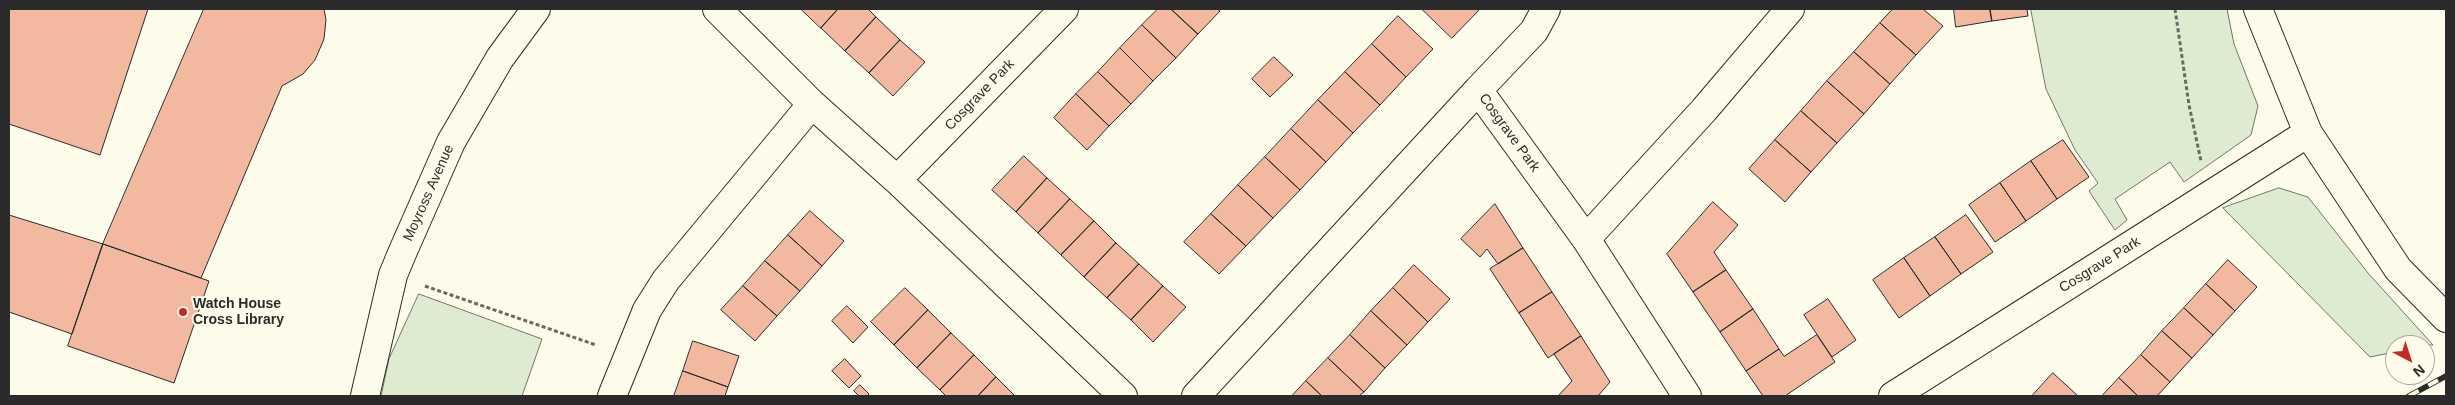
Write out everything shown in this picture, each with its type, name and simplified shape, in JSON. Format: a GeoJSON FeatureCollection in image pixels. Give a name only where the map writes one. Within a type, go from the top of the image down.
{"type":"FeatureCollection","features":[{"type":"Feature","properties":{"kind":"street","name":"Moyross Avenue"},"geometry":{"type":"LineString","coordinates":[[365,396],[393,275],[451,142],[500,58],[536,9]]}},
{"type":"Feature","properties":{"kind":"street"},"geometry":{"type":"LineString","coordinates":[[716,9],[812,104],[897,180],[1123,396]]}},
{"type":"Feature","properties":{"kind":"street","name":"Cosgrave Park"},"geometry":{"type":"LineString","coordinates":[[897,180],[1064,9]]}},
{"type":"Feature","properties":{"kind":"street"},"geometry":{"type":"LineString","coordinates":[[1478,90],[1534,31],[1546,9]]}},
{"type":"Feature","properties":{"kind":"street"},"geometry":{"type":"LineString","coordinates":[[1586,239],[1704,110],[1790,9]]}},
{"type":"Feature","properties":{"kind":"street"},"geometry":{"type":"LineString","coordinates":[[2258,9],[2308,133],[2398,268],[2446,318]]}},
{"type":"Feature","properties":{"kind":"street","name":"Cosgrave Park"},"geometry":{"type":"LineString","coordinates":[[1196,396],[1478,90],[1586,239],[1684,395]]}},
{"type":"Feature","properties":{"kind":"street"},"geometry":{"type":"LineString","coordinates":[[612,396],[647,310],[666,280],[812,104]]}},
{"type":"Feature","properties":{"kind":"street","name":"Cosgrave Park"},"geometry":{"type":"LineString","coordinates":[[1893,396],[2308,133]]}},
{"type":"Feature","properties":{"kind":"path"},"geometry":{"type":"LineString","coordinates":[[2175,9],[2189,105],[2208,196]]}},
{"type":"Feature","properties":{"kind":"path"},"geometry":{"type":"LineString","coordinates":[[393,275],[629,356]]}},
{"type":"Feature","properties":{"kind":"green space"},"geometry":{"type":"Polygon","coordinates":[[[2031,9],[2227,9],[2234,44],[2258,106],[2251,135],[2184,182],[2170,162],[2115,199],[2127,220],[2115,230],[2089,191],[2098,183],[2075,150],[2046,89],[2031,9]]]}},
{"type":"Feature","properties":{"kind":"green space"},"geometry":{"type":"Polygon","coordinates":[[[2279,188],[2308,197],[2368,273],[2424,335],[2385,335],[2385,354],[2370,357],[2223,208],[2279,188]]]}},
{"type":"Feature","properties":{"kind":"green space"},"geometry":{"type":"Polygon","coordinates":[[[419,294],[542,339],[522,396],[381,396],[389,359],[419,294]]]}},
{"type":"Feature","properties":{"kind":"building"},"geometry":{"type":"Polygon","coordinates":[[[9,9],[148,9],[100,155],[9,124],[9,9]]]}},
{"type":"Feature","properties":{"kind":"building"},"geometry":{"type":"Polygon","coordinates":[[[204,9],[324,9],[326,20],[324,39],[315,60],[303,74],[282,86],[201,278],[103,244],[204,9]]]}},
{"type":"Feature","properties":{"kind":"building"},"geometry":{"type":"Polygon","coordinates":[[[801,9],[838,9],[821,28],[801,9]]]}},
{"type":"Feature","properties":{"kind":"building"},"geometry":{"type":"Polygon","coordinates":[[[838,9],[868,9],[876,17],[845,51],[821,28],[838,9]]]}},
{"type":"Feature","properties":{"kind":"building"},"geometry":{"type":"Polygon","coordinates":[[[1158,9],[1171,9],[1198,34],[1176,58],[1142,25],[1158,9]]]}},
{"type":"Feature","properties":{"kind":"building"},"geometry":{"type":"Polygon","coordinates":[[[1171,9],[1217,9],[1220,11],[1198,34],[1171,9]]]}},
{"type":"Feature","properties":{"kind":"building"},"geometry":{"type":"Polygon","coordinates":[[[1422,9],[1480,9],[1452,38],[1422,9]]]}},
{"type":"Feature","properties":{"kind":"building"},"geometry":{"type":"Polygon","coordinates":[[[1893,9],[1923,9],[1943,26],[1916,55],[1880,23],[1893,9]]]}},
{"type":"Feature","properties":{"kind":"building"},"geometry":{"type":"Polygon","coordinates":[[[1954,9],[1990,9],[1992,21],[1956,27],[1954,9]]]}},
{"type":"Feature","properties":{"kind":"building"},"geometry":{"type":"Polygon","coordinates":[[[1990,9],[2027,9],[2028,16],[1992,21],[1990,9]]]}},
{"type":"Feature","properties":{"kind":"building"},"geometry":{"type":"Polygon","coordinates":[[[1398,16],[1433,49],[1406,77],[1372,44],[1398,16]]]}},
{"type":"Feature","properties":{"kind":"building"},"geometry":{"type":"Polygon","coordinates":[[[876,17],[900,40],[869,73],[845,51],[876,17]]]}},
{"type":"Feature","properties":{"kind":"building"},"geometry":{"type":"Polygon","coordinates":[[[1880,23],[1916,55],[1890,84],[1854,52],[1880,23]]]}},
{"type":"Feature","properties":{"kind":"building"},"geometry":{"type":"Polygon","coordinates":[[[1142,25],[1176,58],[1153,81],[1120,48],[1142,25]]]}},
{"type":"Feature","properties":{"kind":"building"},"geometry":{"type":"Polygon","coordinates":[[[900,40],[925,62],[893,96],[869,73],[900,40]]]}},
{"type":"Feature","properties":{"kind":"building"},"geometry":{"type":"Polygon","coordinates":[[[1372,44],[1406,77],[1380,105],[1345,72],[1372,44]]]}},
{"type":"Feature","properties":{"kind":"building"},"geometry":{"type":"Polygon","coordinates":[[[1120,48],[1153,81],[1131,104],[1098,72],[1120,48]]]}},
{"type":"Feature","properties":{"kind":"building"},"geometry":{"type":"Polygon","coordinates":[[[1854,52],[1890,84],[1864,114],[1827,81],[1854,52]]]}},
{"type":"Feature","properties":{"kind":"building"},"geometry":{"type":"Polygon","coordinates":[[[1274,57],[1293,75],[1270,97],[1252,79],[1274,57]]]}},
{"type":"Feature","properties":{"kind":"building"},"geometry":{"type":"Polygon","coordinates":[[[1098,72],[1131,104],[1109,126],[1076,94],[1098,72]]]}},
{"type":"Feature","properties":{"kind":"building"},"geometry":{"type":"Polygon","coordinates":[[[1345,72],[1380,105],[1353,133],[1318,100],[1345,72]]]}},
{"type":"Feature","properties":{"kind":"building"},"geometry":{"type":"Polygon","coordinates":[[[1827,81],[1864,114],[1837,143],[1801,111],[1827,81]]]}},
{"type":"Feature","properties":{"kind":"building"},"geometry":{"type":"Polygon","coordinates":[[[1076,94],[1109,126],[1087,150],[1054,118],[1076,94]]]}},
{"type":"Feature","properties":{"kind":"building"},"geometry":{"type":"Polygon","coordinates":[[[1318,100],[1353,133],[1326,162],[1291,129],[1318,100]]]}},
{"type":"Feature","properties":{"kind":"building"},"geometry":{"type":"Polygon","coordinates":[[[1801,111],[1837,143],[1811,172],[1775,140],[1801,111]]]}},
{"type":"Feature","properties":{"kind":"building"},"geometry":{"type":"Polygon","coordinates":[[[1291,129],[1326,162],[1300,190],[1265,157],[1291,129]]]}},
{"type":"Feature","properties":{"kind":"building"},"geometry":{"type":"Polygon","coordinates":[[[1775,140],[1811,172],[1785,202],[1749,169],[1775,140]]]}},
{"type":"Feature","properties":{"kind":"building"},"geometry":{"type":"Polygon","coordinates":[[[2063,140],[2089,177],[2057,199],[2031,161],[2063,140]]]}},
{"type":"Feature","properties":{"kind":"building"},"geometry":{"type":"Polygon","coordinates":[[[1024,156],[1047,178],[1016,212],[992,190],[1024,156]]]}},
{"type":"Feature","properties":{"kind":"building"},"geometry":{"type":"Polygon","coordinates":[[[1265,157],[1300,190],[1273,218],[1238,185],[1265,157]]]}},
{"type":"Feature","properties":{"kind":"building"},"geometry":{"type":"Polygon","coordinates":[[[2031,161],[2057,199],[2026,221],[2000,183],[2031,161]]]}},
{"type":"Feature","properties":{"kind":"building"},"geometry":{"type":"Polygon","coordinates":[[[1047,178],[1070,199],[1038,233],[1016,212],[1047,178]]]}},
{"type":"Feature","properties":{"kind":"building"},"geometry":{"type":"Polygon","coordinates":[[[2000,183],[2026,221],[1995,242],[1969,205],[2000,183]]]}},
{"type":"Feature","properties":{"kind":"building"},"geometry":{"type":"Polygon","coordinates":[[[1238,185],[1273,218],[1246,246],[1211,214],[1238,185]]]}},
{"type":"Feature","properties":{"kind":"building"},"geometry":{"type":"Polygon","coordinates":[[[1070,199],[1094,221],[1061,255],[1038,233],[1070,199]]]}},
{"type":"Feature","properties":{"kind":"building"},"geometry":{"type":"Polygon","coordinates":[[[1713,202],[1738,225],[1714,252],[1726,270],[1693,292],[1667,254],[1713,202]]]}},
{"type":"Feature","properties":{"kind":"building"},"geometry":{"type":"Polygon","coordinates":[[[1495,204],[1523,248],[1498,264],[1487,249],[1480,257],[1461,239],[1495,204]]]}},
{"type":"Feature","properties":{"kind":"building"},"geometry":{"type":"Polygon","coordinates":[[[810,211],[844,241],[822,266],[788,235],[810,211]]]}},
{"type":"Feature","properties":{"kind":"building"},"geometry":{"type":"Polygon","coordinates":[[[1211,214],[1246,246],[1219,274],[1184,242],[1211,214]]]}},
{"type":"Feature","properties":{"kind":"building"},"geometry":{"type":"Polygon","coordinates":[[[9,215],[103,244],[72,334],[9,312],[9,215]]]}},
{"type":"Feature","properties":{"kind":"building"},"geometry":{"type":"Polygon","coordinates":[[[1966,215],[1993,252],[1961,274],[1935,237],[1966,215]]]}},
{"type":"Feature","properties":{"kind":"building"},"geometry":{"type":"Polygon","coordinates":[[[1094,221],[1116,243],[1084,277],[1061,255],[1094,221]]]}},
{"type":"Feature","properties":{"kind":"building"},"geometry":{"type":"Polygon","coordinates":[[[788,235],[822,266],[800,291],[765,261],[788,235]]]}},
{"type":"Feature","properties":{"kind":"building"},"geometry":{"type":"Polygon","coordinates":[[[1935,237],[1961,274],[1930,296],[1904,258],[1935,237]]]}},
{"type":"Feature","properties":{"kind":"building"},"geometry":{"type":"Polygon","coordinates":[[[1116,243],[1139,264],[1107,298],[1084,277],[1116,243]]]}},
{"type":"Feature","properties":{"kind":"building"},"geometry":{"type":"Polygon","coordinates":[[[103,244],[209,281],[174,383],[68,346],[103,244]]]}},
{"type":"Feature","properties":{"kind":"building"},"geometry":{"type":"Polygon","coordinates":[[[1523,248],[1552,292],[1519,313],[1490,269],[1523,248]]]}},
{"type":"Feature","properties":{"kind":"building"},"geometry":{"type":"Polygon","coordinates":[[[1904,258],[1930,296],[1899,318],[1873,280],[1904,258]]]}},
{"type":"Feature","properties":{"kind":"building"},"geometry":{"type":"Polygon","coordinates":[[[2228,260],[2257,287],[2235,311],[2206,284],[2228,260]]]}},
{"type":"Feature","properties":{"kind":"building"},"geometry":{"type":"Polygon","coordinates":[[[765,261],[800,291],[777,316],[743,286],[765,261]]]}},
{"type":"Feature","properties":{"kind":"building"},"geometry":{"type":"Polygon","coordinates":[[[1139,264],[1163,286],[1131,320],[1107,298],[1139,264]]]}},
{"type":"Feature","properties":{"kind":"building"},"geometry":{"type":"Polygon","coordinates":[[[1414,265],[1450,299],[1428,322],[1393,288],[1414,265]]]}},
{"type":"Feature","properties":{"kind":"building"},"geometry":{"type":"Polygon","coordinates":[[[1726,270],[1753,309],[1720,332],[1693,292],[1726,270]]]}},
{"type":"Feature","properties":{"kind":"building"},"geometry":{"type":"Polygon","coordinates":[[[2206,284],[2235,311],[2213,335],[2184,308],[2206,284]]]}},
{"type":"Feature","properties":{"kind":"building"},"geometry":{"type":"Polygon","coordinates":[[[743,286],[777,316],[755,341],[721,310],[743,286]]]}},
{"type":"Feature","properties":{"kind":"building"},"geometry":{"type":"Polygon","coordinates":[[[1163,286],[1186,307],[1153,342],[1131,320],[1163,286]]]}},
{"type":"Feature","properties":{"kind":"building"},"geometry":{"type":"Polygon","coordinates":[[[905,288],[928,310],[894,345],[871,322],[905,288]]]}},
{"type":"Feature","properties":{"kind":"building"},"geometry":{"type":"Polygon","coordinates":[[[1393,288],[1428,322],[1407,345],[1371,311],[1393,288]]]}},
{"type":"Feature","properties":{"kind":"building"},"geometry":{"type":"Polygon","coordinates":[[[1552,292],[1581,336],[1548,358],[1519,313],[1552,292]]]}},
{"type":"Feature","properties":{"kind":"building"},"geometry":{"type":"Polygon","coordinates":[[[1828,299],[1856,340],[1832,357],[1804,315],[1828,299]]]}},
{"type":"Feature","properties":{"kind":"building"},"geometry":{"type":"Polygon","coordinates":[[[847,306],[868,327],[853,343],[832,321],[847,306]]]}},
{"type":"Feature","properties":{"kind":"building"},"geometry":{"type":"Polygon","coordinates":[[[2184,308],[2213,335],[2192,358],[2162,331],[2184,308]]]}},
{"type":"Feature","properties":{"kind":"building"},"geometry":{"type":"Polygon","coordinates":[[[1753,309],[1779,349],[1746,371],[1720,332],[1753,309]]]}},
{"type":"Feature","properties":{"kind":"building"},"geometry":{"type":"Polygon","coordinates":[[[928,310],[951,333],[917,368],[894,345],[928,310]]]}},
{"type":"Feature","properties":{"kind":"building"},"geometry":{"type":"Polygon","coordinates":[[[1371,311],[1407,345],[1385,368],[1350,335],[1371,311]]]}},
{"type":"Feature","properties":{"kind":"building"},"geometry":{"type":"Polygon","coordinates":[[[2162,331],[2192,358],[2170,382],[2141,355],[2162,331]]]}},
{"type":"Feature","properties":{"kind":"building"},"geometry":{"type":"Polygon","coordinates":[[[951,333],[974,355],[940,390],[917,368],[951,333]]]}},
{"type":"Feature","properties":{"kind":"building"},"geometry":{"type":"Polygon","coordinates":[[[1350,335],[1385,368],[1364,392],[1328,358],[1350,335]]]}},
{"type":"Feature","properties":{"kind":"building"},"geometry":{"type":"Polygon","coordinates":[[[1817,335],[1835,362],[1785,396],[1763,396],[1746,371],[1779,349],[1784,356],[1817,335]]]}},
{"type":"Feature","properties":{"kind":"building"},"geometry":{"type":"Polygon","coordinates":[[[1581,336],[1610,382],[1598,396],[1558,396],[1572,381],[1554,354],[1581,336]]]}},
{"type":"Feature","properties":{"kind":"building"},"geometry":{"type":"Polygon","coordinates":[[[693,341],[739,356],[728,387],[683,371],[693,341]]]}},
{"type":"Feature","properties":{"kind":"building"},"geometry":{"type":"Polygon","coordinates":[[[974,355],[996,377],[978,396],[946,396],[940,390],[974,355]]]}},
{"type":"Feature","properties":{"kind":"building"},"geometry":{"type":"Polygon","coordinates":[[[2141,355],[2170,382],[2157,396],[2138,396],[2119,378],[2141,355]]]}},
{"type":"Feature","properties":{"kind":"building"},"geometry":{"type":"Polygon","coordinates":[[[1328,358],[1364,392],[1359,396],[1322,396],[1306,381],[1328,358]]]}},
{"type":"Feature","properties":{"kind":"building"},"geometry":{"type":"Polygon","coordinates":[[[845,359],[861,376],[849,388],[832,371],[845,359]]]}},
{"type":"Feature","properties":{"kind":"building"},"geometry":{"type":"Polygon","coordinates":[[[683,371],[728,387],[725,396],[674,396],[683,371]]]}},
{"type":"Feature","properties":{"kind":"building"},"geometry":{"type":"Polygon","coordinates":[[[2053,373],[2078,396],[2032,396],[2053,373]]]}},
{"type":"Feature","properties":{"kind":"building"},"geometry":{"type":"Polygon","coordinates":[[[996,377],[1015,396],[978,396],[996,377]]]}},
{"type":"Feature","properties":{"kind":"building"},"geometry":{"type":"Polygon","coordinates":[[[2119,378],[2138,396],[2102,396],[2119,378]]]}},
{"type":"Feature","properties":{"kind":"building"},"geometry":{"type":"Polygon","coordinates":[[[1306,381],[1322,396],[1292,396],[1306,381]]]}},
{"type":"Feature","properties":{"kind":"building"},"geometry":{"type":"Polygon","coordinates":[[[860,385],[869,394],[867,396],[859,396],[854,391],[860,385]]]}},
{"type":"Feature","properties":{"kind":"railway"},"geometry":{"type":"LineString","coordinates":[[2409,396],[2446,376]]}},
{"type":"Feature","properties":{"kind":"place","name":"Watch House Cross Library"},"geometry":{"type":"Point","coordinates":[183,312]}}]}
